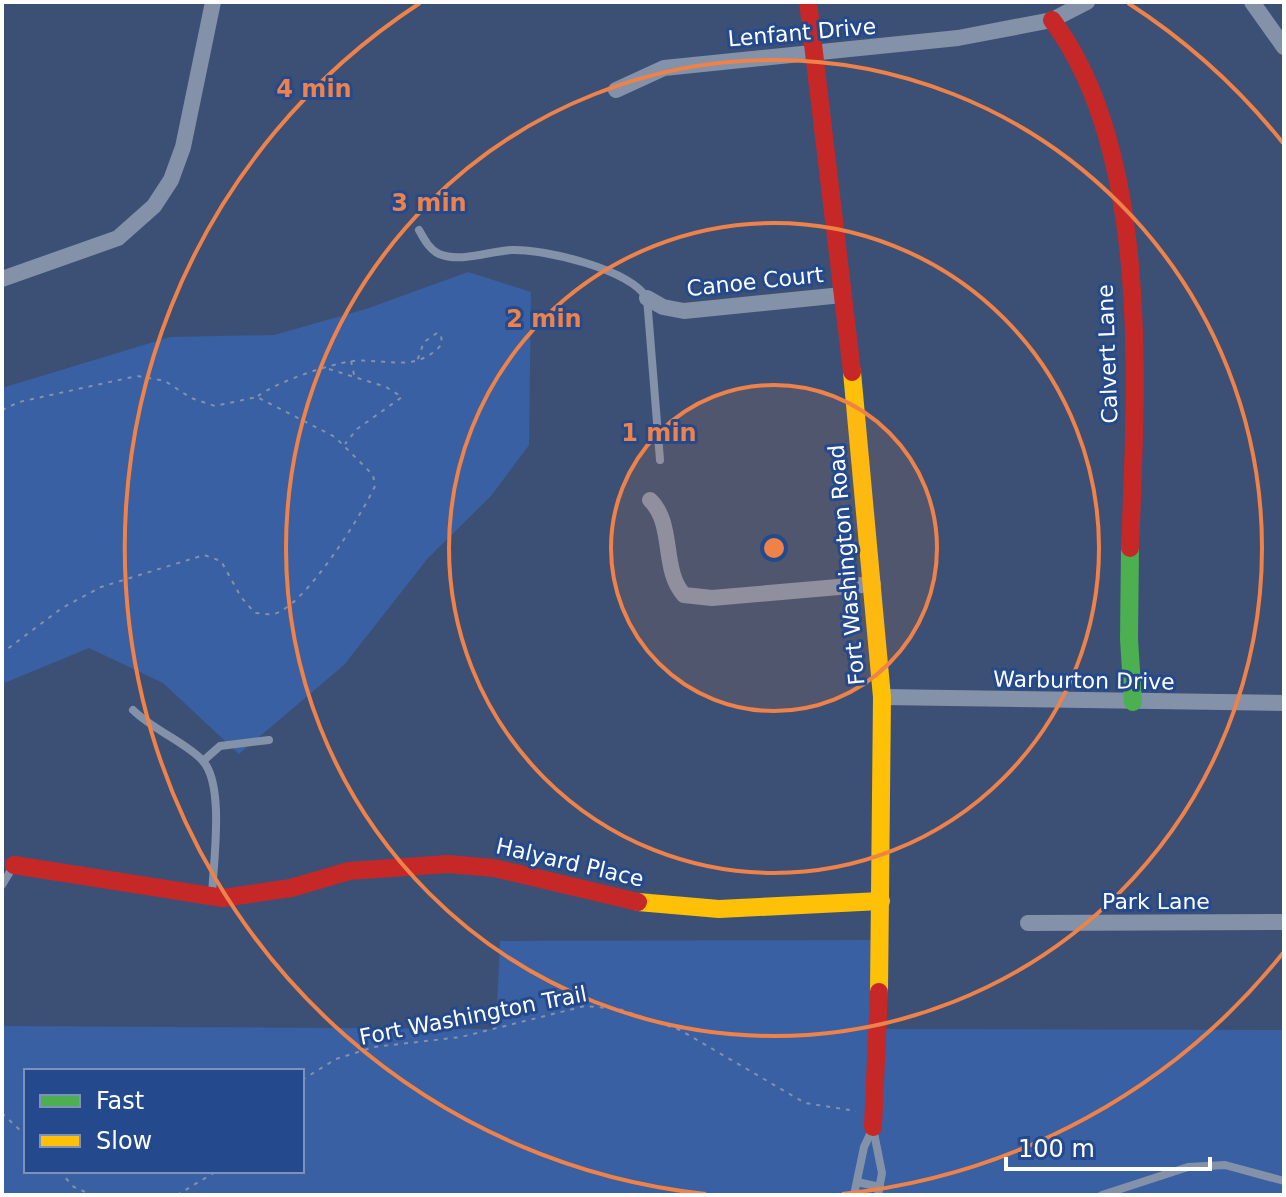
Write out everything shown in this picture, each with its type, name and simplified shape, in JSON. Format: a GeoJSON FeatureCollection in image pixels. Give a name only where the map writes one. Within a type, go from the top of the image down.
{"type":"FeatureCollection","features":[{"type":"Feature","properties":{"kind":"street"},"geometry":{"type":"LineString","coordinates":[[2,279],[118,238],[154,206],[171,180],[183,147],[213,2]]}},
{"type":"Feature","properties":{"kind":"street","name":"Fort Washington Road"},"geometry":{"type":"LineString","coordinates":[[808,2],[873,584],[882,697],[881,901],[873,1120]]}},
{"type":"Feature","properties":{"kind":"street","name":"Lenfant Drive"},"geometry":{"type":"LineString","coordinates":[[616,90],[664,68],[958,38],[1052,20],[1087,2]]}},
{"type":"Feature","properties":{"kind":"street"},"geometry":{"type":"LineString","coordinates":[[1252,2],[1284,47]]}},
{"type":"Feature","properties":{"kind":"street","name":"Calvert Lane"},"geometry":{"type":"LineString","coordinates":[[1052,20],[1073,46],[1086,79],[1109,151],[1123,219],[1134,377],[1129,636],[1133,702]]}},
{"type":"Feature","properties":{"kind":"street","name":"Canoe Court"},"geometry":{"type":"LineString","coordinates":[[647,298],[663,307],[684,311],[842,295]]}},
{"type":"Feature","properties":{"kind":"street"},"geometry":{"type":"LineString","coordinates":[[650,500],[659,514],[674,584],[684,595],[712,598],[873,584]]}},
{"type":"Feature","properties":{"kind":"street","name":"Warburton Drive"},"geometry":{"type":"LineString","coordinates":[[882,697],[1284,703]]}},
{"type":"Feature","properties":{"kind":"street","name":"Halyard Place"},"geometry":{"type":"LineString","coordinates":[[14,865],[212,897],[243,898],[370,868],[448,864],[505,870],[603,896],[665,907],[719,909],[881,901]]}},
{"type":"Feature","properties":{"kind":"street","name":"Park Lane"},"geometry":{"type":"LineString","coordinates":[[1028,923],[1284,922]]}},
{"type":"Feature","properties":{"kind":"lane"},"geometry":{"type":"LineString","coordinates":[[419,230],[427,244],[439,254],[465,257],[524,250],[629,279],[647,298],[660,460]]}},
{"type":"Feature","properties":{"kind":"lane"},"geometry":{"type":"LineString","coordinates":[[133,710],[158,732],[203,761],[210,776],[215,808],[212,897]]}},
{"type":"Feature","properties":{"kind":"lane"},"geometry":{"type":"LineString","coordinates":[[203,761],[220,746],[269,740]]}},
{"type":"Feature","properties":{"kind":"lane"},"geometry":{"type":"LineString","coordinates":[[2,885],[14,865]]}},
{"type":"Feature","properties":{"kind":"lane","name":"Fort Washington Road"},"geometry":{"type":"LineString","coordinates":[[854,1195],[873,1120]]}},
{"type":"Feature","properties":{"kind":"lane","name":"Fort Washington Road"},"geometry":{"type":"LineString","coordinates":[[873,1120],[882,1173],[879,1191]]}},
{"type":"Feature","properties":{"kind":"lane"},"geometry":{"type":"LineString","coordinates":[[1102,1195],[1188,1167],[1225,1165],[1284,1181]]}},
{"type":"Feature","properties":{"kind":"lane"},"geometry":{"type":"LineString","coordinates":[[857,1182],[879,1191]]}},
{"type":"Feature","properties":{"kind":"path"},"geometry":{"type":"LineString","coordinates":[[2,410],[19,402],[137,376],[165,381],[191,398],[215,406],[257,397],[351,361],[408,364],[417,361],[435,353],[442,344],[441,335],[437,333],[424,342],[417,361]]}},
{"type":"Feature","properties":{"kind":"path"},"geometry":{"type":"LineString","coordinates":[[351,361],[355,380]]}},
{"type":"Feature","properties":{"kind":"path"},"geometry":{"type":"LineString","coordinates":[[328,368],[355,380],[386,387],[402,397],[357,429],[344,446]]}},
{"type":"Feature","properties":{"kind":"path"},"geometry":{"type":"LineString","coordinates":[[2,653],[62,608],[101,587],[204,555],[221,561],[241,597],[255,613],[273,614],[290,605],[316,577],[375,486],[373,475],[335,437],[257,397]]}},
{"type":"Feature","properties":{"kind":"path","name":"Fort Washington Trail"},"geometry":{"type":"LineString","coordinates":[[304,1079],[336,1059],[374,1047],[461,1037],[585,1006],[619,1009],[680,1030],[805,1103],[873,1120]]}},
{"type":"Feature","properties":{"kind":"path"},"geometry":{"type":"LineString","coordinates":[[2,1113],[24,1134]]}},
{"type":"Feature","properties":{"kind":"path"},"geometry":{"type":"LineString","coordinates":[[61,1173],[74,1187],[92,1195]]}},
{"type":"Feature","properties":{"kind":"path"},"geometry":{"type":"LineString","coordinates":[[177,1195],[214,1173]]}},
{"type":"Feature","properties":{"kind":"shaded area"},"geometry":{"type":"Polygon","coordinates":[[[468,272],[531,292],[529,445],[491,496],[428,558],[344,665],[239,754],[163,683],[89,648],[2,684],[2,388],[170,337],[274,335],[366,309],[468,272]]]}},
{"type":"Feature","properties":{"kind":"shaded area"},"geometry":{"type":"Polygon","coordinates":[[[871,940],[874,1029],[1284,1030],[1284,1195],[2,1195],[2,1026],[496,1029],[500,941],[871,940]]]}},
{"type":"Feature","properties":{"kind":"traffic: fast"},"geometry":{"type":"LineString","coordinates":[[1130,548],[1129,639],[1133,702]]}},
{"type":"Feature","properties":{"kind":"traffic: slow"},"geometry":{"type":"LineString","coordinates":[[852,372],[882,697],[879,992]]}},
{"type":"Feature","properties":{"kind":"traffic: slow"},"geometry":{"type":"LineString","coordinates":[[638,902],[719,909],[881,901]]}},
{"type":"Feature","properties":{"kind":"traffic: jam"},"geometry":{"type":"LineString","coordinates":[[808,2],[852,372]]}},
{"type":"Feature","properties":{"kind":"traffic: jam"},"geometry":{"type":"LineString","coordinates":[[1052,20],[1084,74],[1107,136],[1122,204],[1131,275],[1134,347],[1130,548]]}},
{"type":"Feature","properties":{"kind":"traffic: jam"},"geometry":{"type":"LineString","coordinates":[[14,865],[223,898],[291,888],[349,871],[448,864],[494,868],[638,902]]}},
{"type":"Feature","properties":{"kind":"traffic: jam"},"geometry":{"type":"LineString","coordinates":[[873,1127],[879,992]]}}]}
